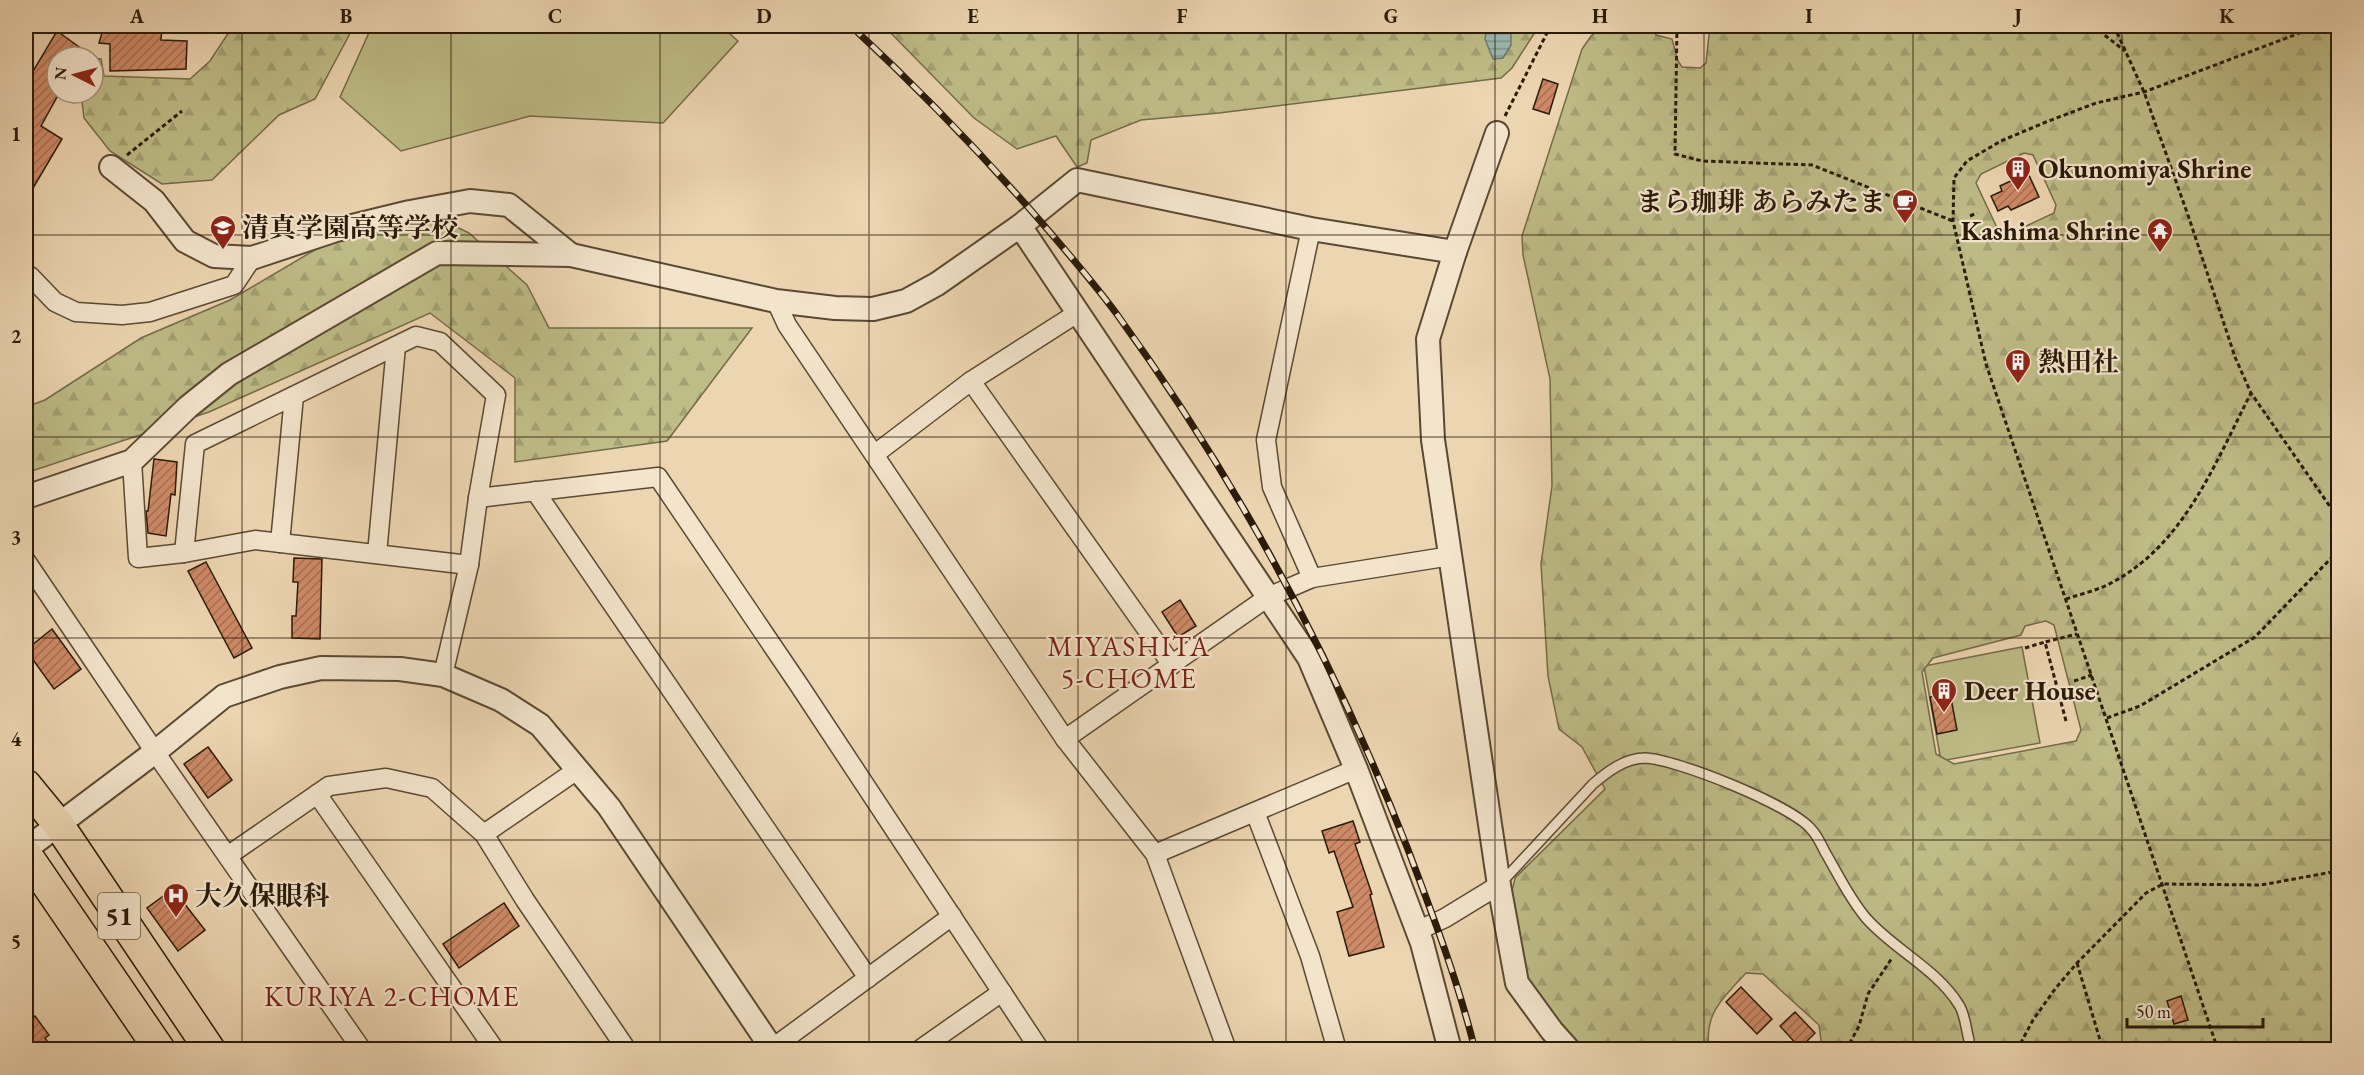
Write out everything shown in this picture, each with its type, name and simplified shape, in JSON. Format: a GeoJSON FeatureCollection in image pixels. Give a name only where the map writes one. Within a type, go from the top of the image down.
{"type":"FeatureCollection","features":[{"type":"Feature","properties":{"kind":"highway","name":"51"},"geometry":{"type":"LineString","coordinates":[[26,785],[58,824],[210,1050]]}},
{"type":"Feature","properties":{"kind":"highway","name":"51"},"geometry":{"type":"LineString","coordinates":[[26,854],[160,1050]]}},
{"type":"Feature","properties":{"kind":"street"},"geometry":{"type":"LineString","coordinates":[[1497,133],[1455,252],[1428,339],[1433,440],[1499,885],[1517,983],[1569,1050]]}},
{"type":"Feature","properties":{"kind":"street"},"geometry":{"type":"LineString","coordinates":[[111,167],[154,201],[185,241],[214,256],[252,258],[336,230],[461,201],[509,205],[571,255]]}},
{"type":"Feature","properties":{"kind":"street"},"geometry":{"type":"LineString","coordinates":[[26,497],[132,460],[188,407],[229,374],[437,254],[571,255],[776,301],[835,308],[873,309],[906,301],[937,284],[1020,226],[1077,180],[1311,229],[1455,252]]}},
{"type":"Feature","properties":{"kind":"street"},"geometry":{"type":"LineString","coordinates":[[1020,226],[1309,658],[1356,769],[1417,931],[1450,1050]]}},
{"type":"Feature","properties":{"kind":"street"},"geometry":{"type":"LineString","coordinates":[[1311,229],[1266,440],[1272,487],[1312,578]]}},
{"type":"Feature","properties":{"kind":"street"},"geometry":{"type":"LineString","coordinates":[[30,276],[55,303],[76,312],[122,315],[150,312],[234,285],[252,258]]}},
{"type":"Feature","properties":{"kind":"street"},"geometry":{"type":"LineString","coordinates":[[776,301],[787,325],[1065,739],[1155,854],[1227,1050]]}},
{"type":"Feature","properties":{"kind":"street"},"geometry":{"type":"LineString","coordinates":[[875,454],[971,381],[1079,312]]}},
{"type":"Feature","properties":{"kind":"street"},"geometry":{"type":"LineString","coordinates":[[184,553],[195,444],[416,336],[440,342],[496,395],[469,565],[443,675]]}},
{"type":"Feature","properties":{"kind":"street"},"geometry":{"type":"LineString","coordinates":[[377,554],[396,346]]}},
{"type":"Feature","properties":{"kind":"street"},"geometry":{"type":"LineString","coordinates":[[971,381],[1172,665]]}},
{"type":"Feature","properties":{"kind":"street"},"geometry":{"type":"LineString","coordinates":[[280,543],[294,396]]}},
{"type":"Feature","properties":{"kind":"street"},"geometry":{"type":"LineString","coordinates":[[132,460],[138,558],[184,553],[255,540],[469,565]]}},
{"type":"Feature","properties":{"kind":"street"},"geometry":{"type":"LineString","coordinates":[[478,498],[658,477],[1040,1050]]}},
{"type":"Feature","properties":{"kind":"street"},"geometry":{"type":"LineString","coordinates":[[535,491],[868,978]]}},
{"type":"Feature","properties":{"kind":"street"},"geometry":{"type":"LineString","coordinates":[[1065,739],[1268,597],[1312,578],[1451,556]]}},
{"type":"Feature","properties":{"kind":"street"},"geometry":{"type":"LineString","coordinates":[[26,561],[155,752],[229,855],[362,1050]]}},
{"type":"Feature","properties":{"kind":"street"},"geometry":{"type":"LineString","coordinates":[[26,849],[155,752],[224,696],[280,677],[321,668],[400,669],[443,675],[501,700],[540,725],[609,807],[772,1049],[952,916]]}},
{"type":"Feature","properties":{"kind":"street"},"geometry":{"type":"LineString","coordinates":[[1155,854],[1356,769]]}},
{"type":"Feature","properties":{"kind":"street"},"geometry":{"type":"LineString","coordinates":[[484,834],[578,770]]}},
{"type":"Feature","properties":{"kind":"street"},"geometry":{"type":"LineString","coordinates":[[229,855],[329,786],[386,778],[432,788],[484,834],[525,900],[627,1050]]}},
{"type":"Feature","properties":{"kind":"street"},"geometry":{"type":"LineString","coordinates":[[317,794],[495,1050]]}},
{"type":"Feature","properties":{"kind":"street"},"geometry":{"type":"LineString","coordinates":[[1255,812],[1310,956],[1337,1050]]}},
{"type":"Feature","properties":{"kind":"street"},"geometry":{"type":"LineString","coordinates":[[1417,931],[1444,918],[1499,885]]}},
{"type":"Feature","properties":{"kind":"street"},"geometry":{"type":"LineString","coordinates":[[924,1050],[922,1048],[1002,992]]}},
{"type":"Feature","properties":{"kind":"lane"},"geometry":{"type":"LineString","coordinates":[[1499,885],[1585,792],[1608,771],[1627,762],[1643,758],[1672,762],[1757,797],[1801,819],[1812,829],[1849,895],[1867,919],[1941,984],[1960,1006],[1969,1040]]}},
{"type":"Feature","properties":{"kind":"path"},"geometry":{"type":"LineString","coordinates":[[1497,133],[1550,29],[1555,26]]}},
{"type":"Feature","properties":{"kind":"path"},"geometry":{"type":"LineString","coordinates":[[1677,26],[1676,154],[1702,161],[1812,165],[1953,221]]}},
{"type":"Feature","properties":{"kind":"path"},"geometry":{"type":"LineString","coordinates":[[2093,26],[2126,52]]}},
{"type":"Feature","properties":{"kind":"path"},"geometry":{"type":"LineString","coordinates":[[2114,26],[2144,92],[2235,357],[2251,393],[2338,518]]}},
{"type":"Feature","properties":{"kind":"path"},"geometry":{"type":"LineString","coordinates":[[2218,1050],[1986,364],[1953,221],[1954,178],[1967,161],[2001,141],[2046,122],[2096,103],[2144,92],[2318,26]]}},
{"type":"Feature","properties":{"kind":"path"},"geometry":{"type":"LineString","coordinates":[[111,167],[182,111]]}},
{"type":"Feature","properties":{"kind":"path"},"geometry":{"type":"LineString","coordinates":[[1970,216],[1977,213]]}},
{"type":"Feature","properties":{"kind":"path"},"geometry":{"type":"LineString","coordinates":[[2066,599],[2111,584],[2134,570],[2182,521],[2199,494],[2251,393]]}},
{"type":"Feature","properties":{"kind":"path"},"geometry":{"type":"LineString","coordinates":[[2107,718],[2140,705],[2255,638],[2338,551]]}},
{"type":"Feature","properties":{"kind":"path"},"geometry":{"type":"LineString","coordinates":[[2025,648],[2077,634]]}},
{"type":"Feature","properties":{"kind":"path"},"geometry":{"type":"LineString","coordinates":[[2045,642],[2066,721]]}},
{"type":"Feature","properties":{"kind":"path"},"geometry":{"type":"LineString","coordinates":[[2074,681],[2092,675]]}},
{"type":"Feature","properties":{"kind":"path"},"geometry":{"type":"LineString","coordinates":[[2017,1050],[2032,1020],[2077,963],[2145,893],[2163,884],[2261,885],[2338,871]]}},
{"type":"Feature","properties":{"kind":"path"},"geometry":{"type":"LineString","coordinates":[[1846,1050],[1859,1026],[1868,994],[1900,947]]}},
{"type":"Feature","properties":{"kind":"path"},"geometry":{"type":"LineString","coordinates":[[2077,963],[2103,1050]]}},
{"type":"Feature","properties":{"kind":"green space"},"geometry":{"type":"Polygon","coordinates":[[[233,26],[354,26],[315,99],[279,115],[212,180],[162,184],[110,151],[84,118],[82,105],[105,105],[105,76],[190,79],[210,61],[233,26]]]}},
{"type":"Feature","properties":{"kind":"green space"},"geometry":{"type":"Polygon","coordinates":[[[372,26],[721,26],[738,41],[663,123],[530,116],[401,151],[340,97],[372,26]]]}},
{"type":"Feature","properties":{"kind":"green space"},"geometry":{"type":"Polygon","coordinates":[[[884,26],[1539,26],[1512,68],[1501,78],[1219,113],[1141,120],[1091,140],[1087,163],[1077,167],[1056,136],[1017,149],[974,118],[884,26]]]}},
{"type":"Feature","properties":{"kind":"green space"},"geometry":{"type":"Polygon","coordinates":[[[1604,26],[1653,26],[1656,35],[1672,39],[1682,67],[1700,68],[1706,63],[1710,26],[2338,26],[2338,1049],[1818,1049],[1821,1040],[1819,1025],[1763,974],[1746,973],[1723,999],[1712,1016],[1708,1036],[1709,1049],[1580,1049],[1524,978],[1512,891],[1515,878],[1605,789],[1582,747],[1559,729],[1548,676],[1541,564],[1552,486],[1550,379],[1523,255],[1522,236],[1582,49],[1591,36],[1604,26]],[[2024,153],[1981,174],[1976,183],[1999,232],[2009,234],[2054,213],[2056,205],[2033,155],[2024,153]],[[2046,621],[2025,626],[2021,635],[1933,658],[1922,672],[1936,754],[1954,764],[2076,741],[2081,730],[2054,625],[2046,621]]]}},
{"type":"Feature","properties":{"kind":"green space"},"geometry":{"type":"Polygon","coordinates":[[[391,205],[411,205],[469,233],[527,285],[549,328],[752,328],[667,441],[515,462],[515,378],[430,313],[209,412],[26,473],[26,407],[45,400],[141,338],[230,300],[391,205]]]}},
{"type":"Feature","properties":{"kind":"green space"},"geometry":{"type":"Polygon","coordinates":[[[2022,647],[2040,743],[1941,761],[1924,666],[2022,647]]]}},
{"type":"Feature","properties":{"kind":"water"},"geometry":{"type":"Polygon","coordinates":[[[1487,26],[1511,26],[1511,45],[1503,58],[1493,59],[1485,39],[1487,26]]]}},
{"type":"Feature","properties":{"kind":"building"},"geometry":{"type":"Polygon","coordinates":[[[104,26],[162,26],[161,40],[187,41],[186,69],[110,71],[110,44],[99,43],[104,26]]]}},
{"type":"Feature","properties":{"kind":"building"},"geometry":{"type":"Polygon","coordinates":[[[57,31],[76,45],[49,45],[57,31]]]}},
{"type":"Feature","properties":{"kind":"building"},"geometry":{"type":"Polygon","coordinates":[[[45,51],[45,105],[53,105],[41,126],[62,139],[26,200],[26,69],[32,73],[45,51]]]}},
{"type":"Feature","properties":{"kind":"building"},"geometry":{"type":"Polygon","coordinates":[[[1543,79],[1558,84],[1549,114],[1533,109],[1543,79]]]}},
{"type":"Feature","properties":{"kind":"building","name":"Okunomiya Shrine"},"geometry":{"type":"Polygon","coordinates":[[[2028,173],[2039,197],[2011,210],[2008,206],[1998,211],[1991,196],[2002,191],[2000,186],[2028,173]]]}},
{"type":"Feature","properties":{"kind":"building"},"geometry":{"type":"Polygon","coordinates":[[[154,459],[177,462],[175,495],[171,494],[166,536],[148,533],[146,511],[148,511],[154,459]]]}},
{"type":"Feature","properties":{"kind":"building"},"geometry":{"type":"Polygon","coordinates":[[[294,558],[322,559],[320,639],[292,638],[292,616],[296,616],[298,582],[293,582],[294,558]]]}},
{"type":"Feature","properties":{"kind":"building"},"geometry":{"type":"Polygon","coordinates":[[[206,562],[252,648],[234,658],[188,571],[206,562]]]}},
{"type":"Feature","properties":{"kind":"building"},"geometry":{"type":"Polygon","coordinates":[[[1180,600],[1196,626],[1178,637],[1162,612],[1180,600]]]}},
{"type":"Feature","properties":{"kind":"building"},"geometry":{"type":"Polygon","coordinates":[[[52,629],[81,669],[54,689],[26,650],[52,629]]]}},
{"type":"Feature","properties":{"kind":"building","name":"Deer House"},"geometry":{"type":"Polygon","coordinates":[[[1950,693],[1957,730],[1937,734],[1930,697],[1950,693]]]}},
{"type":"Feature","properties":{"kind":"building"},"geometry":{"type":"Polygon","coordinates":[[[208,747],[232,780],[208,798],[184,764],[208,747]]]}},
{"type":"Feature","properties":{"kind":"building"},"geometry":{"type":"Polygon","coordinates":[[[1353,821],[1360,842],[1355,844],[1372,894],[1370,895],[1384,947],[1349,956],[1337,912],[1353,907],[1334,851],[1329,853],[1322,831],[1353,821]]]}},
{"type":"Feature","properties":{"kind":"building","name":"大久保眼科"},"geometry":{"type":"Polygon","coordinates":[[[173,889],[205,930],[178,951],[147,908],[173,889]]]}},
{"type":"Feature","properties":{"kind":"building"},"geometry":{"type":"Polygon","coordinates":[[[504,903],[519,926],[459,968],[443,944],[504,903]]]}},
{"type":"Feature","properties":{"kind":"building"},"geometry":{"type":"Polygon","coordinates":[[[1741,987],[1772,1019],[1757,1034],[1726,1002],[1741,987]]]}},
{"type":"Feature","properties":{"kind":"building"},"geometry":{"type":"Polygon","coordinates":[[[2181,996],[2188,1020],[2174,1024],[2167,1001],[2181,996]]]}},
{"type":"Feature","properties":{"kind":"building"},"geometry":{"type":"Polygon","coordinates":[[[1795,1012],[1815,1033],[1800,1048],[1780,1026],[1795,1012]]]}},
{"type":"Feature","properties":{"kind":"building"},"geometry":{"type":"Polygon","coordinates":[[[35,1016],[49,1035],[45,1038],[53,1050],[26,1050],[26,1023],[35,1016]]]}},
{"type":"Feature","properties":{"kind":"railway"},"geometry":{"type":"LineString","coordinates":[[851,26],[901,73],[973,147],[1098,290],[1160,375],[1241,504],[1314,638],[1378,777],[1426,897],[1453,973],[1475,1050]]}},
{"type":"Feature","properties":{"kind":"place","name":"Okunomiya Shrine"},"geometry":{"type":"Point","coordinates":[2018,192]}},
{"type":"Feature","properties":{"kind":"place","name":"まら珈琲 あらみたま"},"geometry":{"type":"Point","coordinates":[1905,225]}},
{"type":"Feature","properties":{"kind":"place","name":"清真学園高等学校"},"geometry":{"type":"Point","coordinates":[223,251]}},
{"type":"Feature","properties":{"kind":"place","name":"Kashima Shrine"},"geometry":{"type":"Point","coordinates":[2160,254]}},
{"type":"Feature","properties":{"kind":"place","name":"熱田社"},"geometry":{"type":"Point","coordinates":[2018,385]}},
{"type":"Feature","properties":{"kind":"place","name":"Deer House"},"geometry":{"type":"Point","coordinates":[1944,714]}},
{"type":"Feature","properties":{"kind":"place","name":"大久保眼科"},"geometry":{"type":"Point","coordinates":[176,919]}},
{"type":"Feature","properties":{"kind":"district","name":"MIYASHITA 5-CHOME"},"geometry":{"type":"Point","coordinates":[1129,662]}},
{"type":"Feature","properties":{"kind":"district","name":"KURIYA 2-CHOME"},"geometry":{"type":"Point","coordinates":[392,996]}}]}
